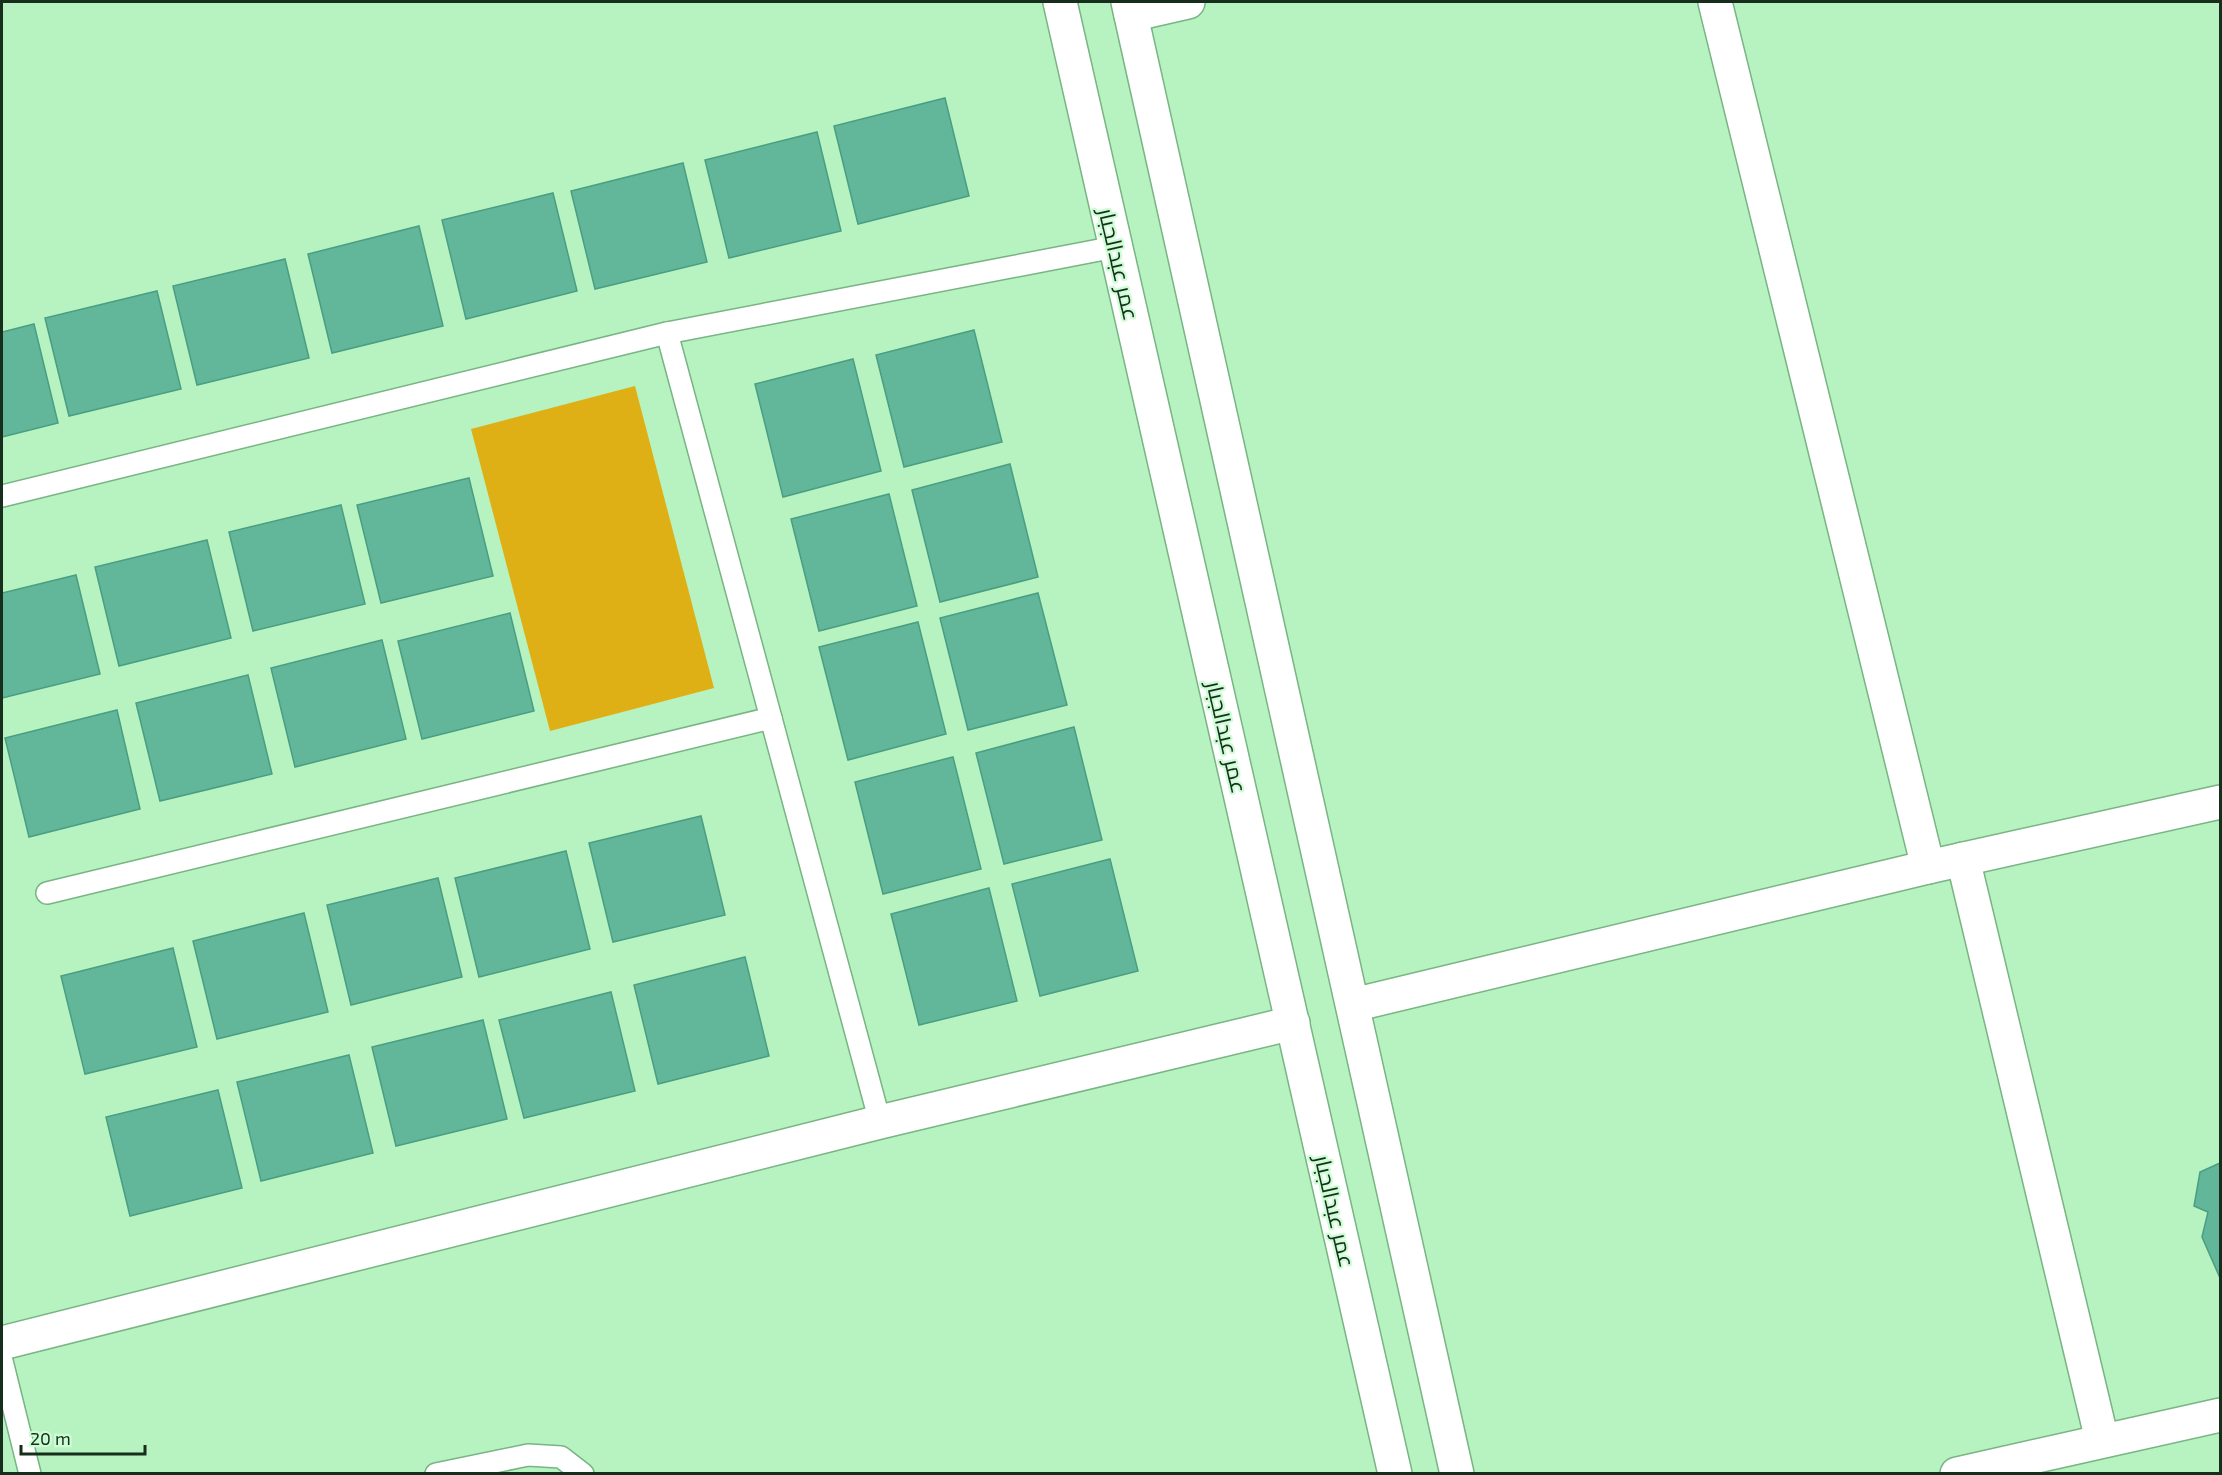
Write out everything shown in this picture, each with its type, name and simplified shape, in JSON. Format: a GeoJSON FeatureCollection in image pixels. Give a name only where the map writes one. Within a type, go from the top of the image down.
{"type":"FeatureCollection","features":[{"type":"Feature","properties":{"kind":"street","name":"عمر عبدالجبار"},"geometry":{"type":"LineString","coordinates":[[1060,2],[1395,1473]]}},
{"type":"Feature","properties":{"kind":"street"},"geometry":{"type":"LineString","coordinates":[[1188,2],[1129,8],[1457,1473]]}},
{"type":"Feature","properties":{"kind":"street"},"geometry":{"type":"LineString","coordinates":[[1715,2],[1928,867]]}},
{"type":"Feature","properties":{"kind":"street"},"geometry":{"type":"LineString","coordinates":[[1353,1005],[1928,867],[2220,802]]}},
{"type":"Feature","properties":{"kind":"street"},"geometry":{"type":"LineString","coordinates":[[1963,860],[2102,1440]]}},
{"type":"Feature","properties":{"kind":"street"},"geometry":{"type":"LineString","coordinates":[[2,1343],[880,1122],[1293,1023]]}},
{"type":"Feature","properties":{"kind":"street"},"geometry":{"type":"LineString","coordinates":[[1958,1473],[2048,1463],[2102,1440],[2220,1415]]}},
{"type":"Feature","properties":{"kind":"lane"},"geometry":{"type":"LineString","coordinates":[[2,496],[667,333],[1115,247]]}},
{"type":"Feature","properties":{"kind":"lane"},"geometry":{"type":"LineString","coordinates":[[667,333],[880,1122]]}},
{"type":"Feature","properties":{"kind":"lane"},"geometry":{"type":"LineString","coordinates":[[47,893],[771,718]]}},
{"type":"Feature","properties":{"kind":"lane"},"geometry":{"type":"LineString","coordinates":[[2,1361],[30,1473]]}},
{"type":"Feature","properties":{"kind":"lane"},"geometry":{"type":"LineString","coordinates":[[444,1473],[528,1455],[561,1457],[583,1473]]}},
{"type":"Feature","properties":{"kind":"shaded area"},"geometry":{"type":"Polygon","coordinates":[[[635,386],[714,688],[550,731],[471,429],[635,386]]]}},
{"type":"Feature","properties":{"kind":"building"},"geometry":{"type":"Polygon","coordinates":[[[945,98],[969,196],[858,224],[834,126],[945,98]]]}},
{"type":"Feature","properties":{"kind":"building"},"geometry":{"type":"Polygon","coordinates":[[[817,132],[841,231],[729,258],[705,160],[817,132]]]}},
{"type":"Feature","properties":{"kind":"building"},"geometry":{"type":"Polygon","coordinates":[[[683,163],[707,262],[595,289],[571,191],[683,163]]]}},
{"type":"Feature","properties":{"kind":"building"},"geometry":{"type":"Polygon","coordinates":[[[553,193],[577,291],[466,319],[442,220],[553,193]]]}},
{"type":"Feature","properties":{"kind":"building"},"geometry":{"type":"Polygon","coordinates":[[[419,226],[443,326],[332,353],[308,254],[419,226]]]}},
{"type":"Feature","properties":{"kind":"building"},"geometry":{"type":"Polygon","coordinates":[[[285,259],[309,358],[197,385],[173,286],[285,259]]]}},
{"type":"Feature","properties":{"kind":"building"},"geometry":{"type":"Polygon","coordinates":[[[157,291],[181,389],[69,416],[45,318],[157,291]]]}},
{"type":"Feature","properties":{"kind":"building"},"geometry":{"type":"Polygon","coordinates":[[[34,324],[58,423],[2,437],[2,332],[34,324]]]}},
{"type":"Feature","properties":{"kind":"building"},"geometry":{"type":"Polygon","coordinates":[[[974,330],[1002,442],[904,467],[876,355],[974,330]]]}},
{"type":"Feature","properties":{"kind":"building"},"geometry":{"type":"Polygon","coordinates":[[[853,359],[881,471],[783,497],[755,384],[853,359]]]}},
{"type":"Feature","properties":{"kind":"building"},"geometry":{"type":"Polygon","coordinates":[[[1010,464],[1038,577],[940,602],[912,490],[1010,464]]]}},
{"type":"Feature","properties":{"kind":"building"},"geometry":{"type":"Polygon","coordinates":[[[469,478],[493,576],[381,603],[357,505],[469,478]]]}},
{"type":"Feature","properties":{"kind":"building"},"geometry":{"type":"Polygon","coordinates":[[[889,494],[917,606],[819,631],[791,519],[889,494]]]}},
{"type":"Feature","properties":{"kind":"building"},"geometry":{"type":"Polygon","coordinates":[[[341,505],[365,604],[253,631],[229,532],[341,505]]]}},
{"type":"Feature","properties":{"kind":"building"},"geometry":{"type":"Polygon","coordinates":[[[207,540],[231,638],[119,666],[95,567],[207,540]]]}},
{"type":"Feature","properties":{"kind":"building"},"geometry":{"type":"Polygon","coordinates":[[[76,575],[100,674],[2,698],[2,593],[76,575]]]}},
{"type":"Feature","properties":{"kind":"building"},"geometry":{"type":"Polygon","coordinates":[[[1038,593],[1067,705],[968,730],[940,618],[1038,593]]]}},
{"type":"Feature","properties":{"kind":"building"},"geometry":{"type":"Polygon","coordinates":[[[510,613],[534,711],[422,739],[398,641],[510,613]]]}},
{"type":"Feature","properties":{"kind":"building"},"geometry":{"type":"Polygon","coordinates":[[[918,622],[946,734],[848,760],[819,647],[918,622]]]}},
{"type":"Feature","properties":{"kind":"building"},"geometry":{"type":"Polygon","coordinates":[[[382,640],[406,739],[295,767],[271,668],[382,640]]]}},
{"type":"Feature","properties":{"kind":"building"},"geometry":{"type":"Polygon","coordinates":[[[248,675],[272,774],[160,801],[136,703],[248,675]]]}},
{"type":"Feature","properties":{"kind":"building"},"geometry":{"type":"Polygon","coordinates":[[[117,710],[140,809],[29,837],[5,738],[117,710]]]}},
{"type":"Feature","properties":{"kind":"building"},"geometry":{"type":"Polygon","coordinates":[[[1074,727],[1102,840],[1004,864],[976,753],[1074,727]]]}},
{"type":"Feature","properties":{"kind":"building"},"geometry":{"type":"Polygon","coordinates":[[[953,757],[981,869],[883,894],[855,782],[953,757]]]}},
{"type":"Feature","properties":{"kind":"building"},"geometry":{"type":"Polygon","coordinates":[[[701,816],[725,915],[613,942],[589,843],[701,816]]]}},
{"type":"Feature","properties":{"kind":"building"},"geometry":{"type":"Polygon","coordinates":[[[566,851],[590,949],[479,977],[455,878],[566,851]]]}},
{"type":"Feature","properties":{"kind":"building"},"geometry":{"type":"Polygon","coordinates":[[[1110,859],[1138,971],[1040,996],[1012,884],[1110,859]]]}},
{"type":"Feature","properties":{"kind":"building"},"geometry":{"type":"Polygon","coordinates":[[[438,878],[462,977],[351,1005],[327,905],[438,878]]]}},
{"type":"Feature","properties":{"kind":"building"},"geometry":{"type":"Polygon","coordinates":[[[989,888],[1017,1001],[919,1025],[891,914],[989,888]]]}},
{"type":"Feature","properties":{"kind":"building"},"geometry":{"type":"Polygon","coordinates":[[[304,913],[328,1012],[217,1039],[193,941],[304,913]]]}},
{"type":"Feature","properties":{"kind":"building"},"geometry":{"type":"Polygon","coordinates":[[[173,948],[197,1047],[85,1074],[61,976],[173,948]]]}},
{"type":"Feature","properties":{"kind":"building"},"geometry":{"type":"Polygon","coordinates":[[[745,957],[769,1056],[658,1084],[634,985],[745,957]]]}},
{"type":"Feature","properties":{"kind":"building"},"geometry":{"type":"Polygon","coordinates":[[[611,992],[635,1091],[524,1118],[499,1020],[611,992]]]}},
{"type":"Feature","properties":{"kind":"building"},"geometry":{"type":"Polygon","coordinates":[[[483,1020],[507,1119],[396,1146],[372,1047],[483,1020]]]}},
{"type":"Feature","properties":{"kind":"building"},"geometry":{"type":"Polygon","coordinates":[[[349,1055],[373,1153],[261,1181],[237,1082],[349,1055]]]}},
{"type":"Feature","properties":{"kind":"building"},"geometry":{"type":"Polygon","coordinates":[[[218,1090],[242,1188],[130,1216],[106,1117],[218,1090]]]}},
{"type":"Feature","properties":{"kind":"building"},"geometry":{"type":"Polygon","coordinates":[[[2220,1163],[2220,1278],[2202,1237],[2208,1212],[2194,1206],[2200,1172],[2220,1163]]]}}]}
